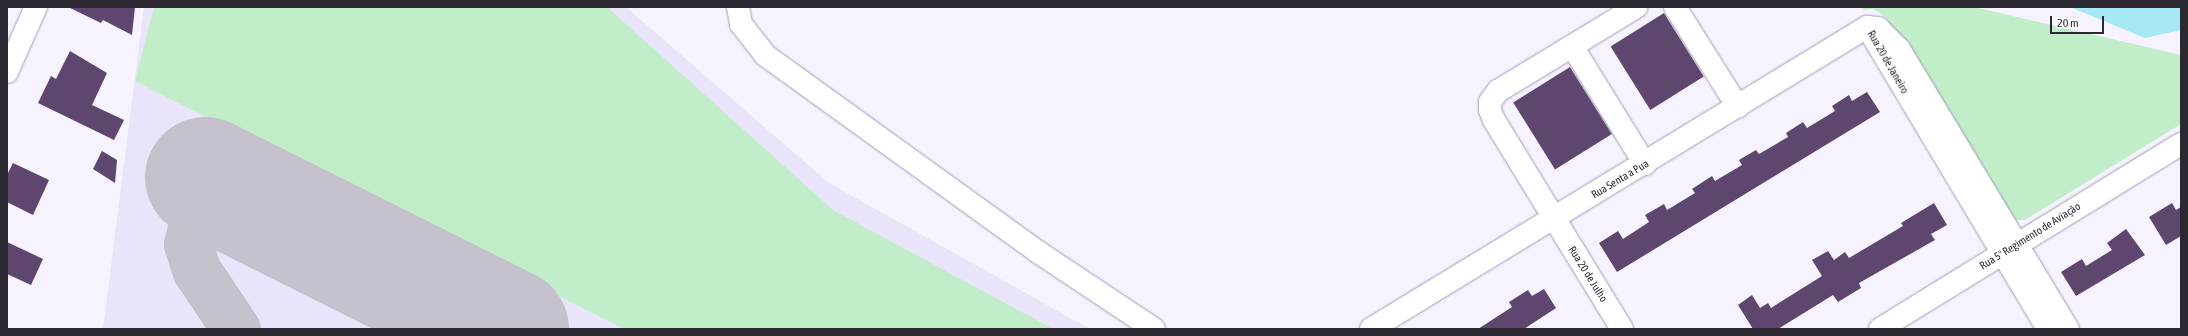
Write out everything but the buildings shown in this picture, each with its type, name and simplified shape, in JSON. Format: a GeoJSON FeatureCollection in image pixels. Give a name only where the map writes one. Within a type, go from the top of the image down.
{"type":"FeatureCollection","features":[{"type":"Feature","properties":{"kind":"street"},"geometry":{"type":"LineString","coordinates":[[7,72],[36,7]]}},
{"type":"Feature","properties":{"kind":"street"},"geometry":{"type":"LineString","coordinates":[[738,7],[741,24],[765,55],[1038,252],[1154,329]]}},
{"type":"Feature","properties":{"kind":"street","name":"Rua 20 de Julho"},"geometry":{"type":"LineString","coordinates":[[1622,329],[1494,120],[1490,110],[1490,102],[1498,91],[1636,7]]}},
{"type":"Feature","properties":{"kind":"street"},"geometry":{"type":"LineString","coordinates":[[1675,7],[1738,107]]}},
{"type":"Feature","properties":{"kind":"street","name":"Rua Senta a Pua"},"geometry":{"type":"LineString","coordinates":[[1372,329],[1645,164],[1867,27]]}},
{"type":"Feature","properties":{"kind":"street","name":"Rua 20 de Janeiro"},"geometry":{"type":"LineString","coordinates":[[1867,27],[2010,249],[2068,329]]}},
{"type":"Feature","properties":{"kind":"street"},"geometry":{"type":"LineString","coordinates":[[1572,46],[1645,164]]}},
{"type":"Feature","properties":{"kind":"street","name":"Rua 5º Regimento de Aviação"},"geometry":{"type":"LineString","coordinates":[[1880,329],[2181,144]]}},
{"type":"Feature","properties":{"kind":"street","name":"Rua 20 de Janeiro"},"geometry":{"type":"LineString","coordinates":[[2010,249],[2048,329]]}},
{"type":"Feature","properties":{"kind":"shaded area"},"geometry":{"type":"Polygon","coordinates":[[[144,7],[626,7],[829,183],[1090,329],[103,329],[144,7]]]}},
{"type":"Feature","properties":{"kind":"green space"},"geometry":{"type":"Polygon","coordinates":[[[154,7],[607,7],[833,210],[1053,329],[624,329],[135,81],[154,7]]]}},
{"type":"Feature","properties":{"kind":"green space"},"geometry":{"type":"Polygon","coordinates":[[[1862,7],[1974,7],[2181,55],[2181,124],[2025,220],[2013,220],[1887,19],[1873,9],[1862,10],[1862,7]]]}},
{"type":"Feature","properties":{"kind":"water"},"geometry":{"type":"Polygon","coordinates":[[[2070,7],[2181,7],[2181,30],[2145,38],[2070,7]]]}},
{"type":"Feature","properties":{"kind":"taxiway"},"geometry":{"type":"LineString","coordinates":[[205,177],[188,244],[197,271],[236,329]]}},
{"type":"Feature","properties":{"kind":"runway"},"geometry":{"type":"LineString","coordinates":[[205,177],[508,329]]}}]}
